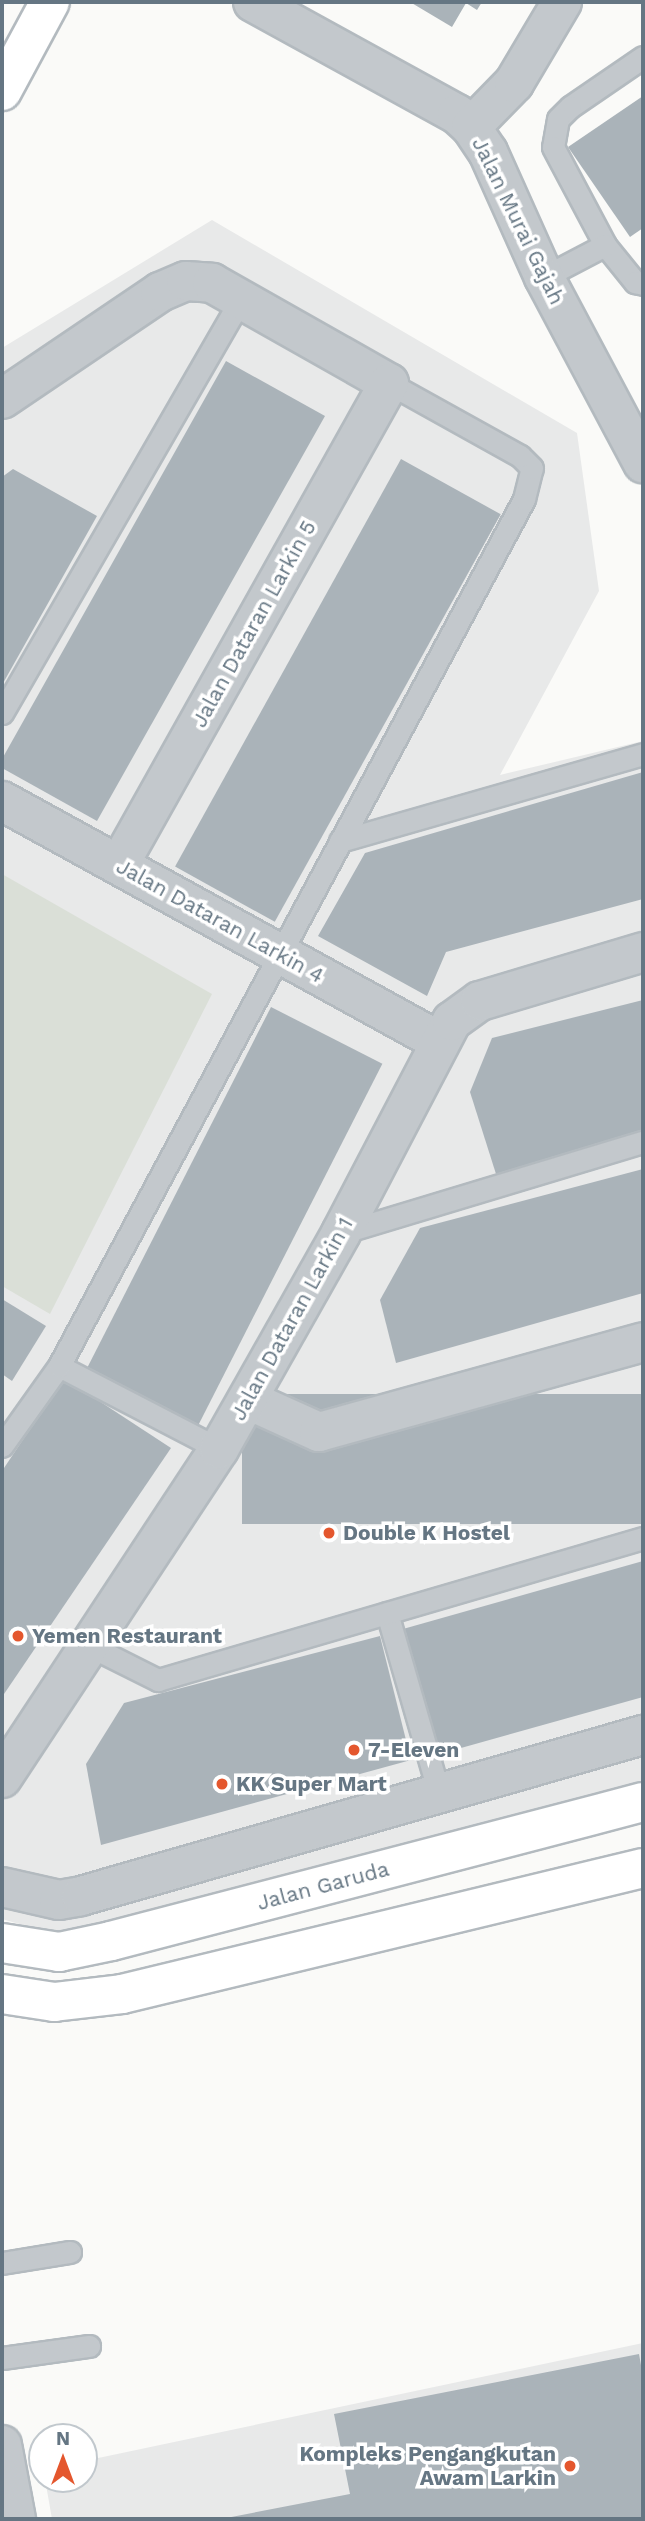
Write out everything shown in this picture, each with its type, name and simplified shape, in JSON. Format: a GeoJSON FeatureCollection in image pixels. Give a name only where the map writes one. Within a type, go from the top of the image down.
{"type":"FeatureCollection","features":[{"type":"Feature","properties":{"kind":"main road"},"geometry":{"type":"LineString","coordinates":[[2,91],[50,2]]}},
{"type":"Feature","properties":{"kind":"main road","name":"Jalan Garuda"},"geometry":{"type":"LineString","coordinates":[[2,1943],[59,1952],[111,1941],[643,1802]]}},
{"type":"Feature","properties":{"kind":"main road"},"geometry":{"type":"LineString","coordinates":[[4,1996],[54,2001],[122,1994],[643,1868]]}},
{"type":"Feature","properties":{"kind":"street","name":"Jalan Murai Gajah"},"geometry":{"type":"LineString","coordinates":[[253,2],[457,114],[471,127],[488,152],[544,277],[643,463]]}},
{"type":"Feature","properties":{"kind":"street"},"geometry":{"type":"LineString","coordinates":[[471,127],[514,83],[562,2]]}},
{"type":"Feature","properties":{"kind":"street"},"geometry":{"type":"LineString","coordinates":[[2,399],[160,292],[186,281],[226,291],[389,383]]}},
{"type":"Feature","properties":{"kind":"street","name":"Jalan Dataran Larkin 5"},"geometry":{"type":"LineString","coordinates":[[119,865],[389,383]]}},
{"type":"Feature","properties":{"kind":"street","name":"Jalan Dataran Larkin 4"},"geometry":{"type":"LineString","coordinates":[[2,801],[439,1041]]}},
{"type":"Feature","properties":{"kind":"street","name":"Jalan Dataran Larkin 1"},"geometry":{"type":"LineString","coordinates":[[2,1778],[92,1647],[219,1449],[341,1233],[439,1041],[452,1021],[480,1001],[643,952]]}},
{"type":"Feature","properties":{"kind":"street"},"geometry":{"type":"LineString","coordinates":[[248,1400],[319,1432],[643,1342]]}},
{"type":"Feature","properties":{"kind":"street"},"geometry":{"type":"LineString","coordinates":[[2,1887],[59,1900],[81,1896],[643,1735]]}},
{"type":"Feature","properties":{"kind":"street"},"geometry":{"type":"LineString","coordinates":[[2,2445],[16,2518]]}},
{"type":"Feature","properties":{"kind":"lane"},"geometry":{"type":"LineString","coordinates":[[643,57],[570,107],[558,120],[553,147],[605,244],[635,282],[643,285]]}},
{"type":"Feature","properties":{"kind":"lane"},"geometry":{"type":"LineString","coordinates":[[544,277],[605,244]]}},
{"type":"Feature","properties":{"kind":"lane"},"geometry":{"type":"LineString","coordinates":[[2,713],[226,291]]}},
{"type":"Feature","properties":{"kind":"lane"},"geometry":{"type":"LineString","coordinates":[[2,1446],[58,1366],[524,499],[532,468],[520,456],[389,383]]}},
{"type":"Feature","properties":{"kind":"lane"},"geometry":{"type":"LineString","coordinates":[[340,841],[643,754]]}},
{"type":"Feature","properties":{"kind":"lane"},"geometry":{"type":"LineString","coordinates":[[341,1233],[643,1142]]}},
{"type":"Feature","properties":{"kind":"lane"},"geometry":{"type":"LineString","coordinates":[[58,1366],[219,1449]]}},
{"type":"Feature","properties":{"kind":"lane"},"geometry":{"type":"LineString","coordinates":[[92,1647],[158,1680],[643,1538]]}},
{"type":"Feature","properties":{"kind":"lane"},"geometry":{"type":"LineString","coordinates":[[387,1613],[439,1793]]}},
{"type":"Feature","properties":{"kind":"lane"},"geometry":{"type":"LineString","coordinates":[[2,2263],[70,2252]]}},
{"type":"Feature","properties":{"kind":"lane"},"geometry":{"type":"LineString","coordinates":[[2,2358],[89,2346]]}},
{"type":"Feature","properties":{"kind":"shaded area"},"geometry":{"type":"Polygon","coordinates":[[[212,220],[577,433],[599,591],[500,775],[643,741],[643,1787],[54,1934],[2,1919],[2,348],[212,220]]]}},
{"type":"Feature","properties":{"kind":"shaded area"},"geometry":{"type":"Polygon","coordinates":[[[2,874],[212,994],[50,1314],[2,1286],[2,874]]]}},
{"type":"Feature","properties":{"kind":"shaded area"},"geometry":{"type":"Polygon","coordinates":[[[643,2343],[643,2519],[52,2519],[47,2493],[98,2493],[98,2458],[643,2343]]]}},
{"type":"Feature","properties":{"kind":"building"},"geometry":{"type":"Polygon","coordinates":[[[410,2],[482,2],[477,10],[466,3],[452,27],[410,2]]]}},
{"type":"Feature","properties":{"kind":"building"},"geometry":{"type":"Polygon","coordinates":[[[643,96],[643,228],[630,237],[568,147],[643,96]]]}},
{"type":"Feature","properties":{"kind":"building"},"geometry":{"type":"Polygon","coordinates":[[[226,361],[325,416],[97,821],[2,768],[2,759],[226,361]]]}},
{"type":"Feature","properties":{"kind":"building"},"geometry":{"type":"Polygon","coordinates":[[[401,459],[501,514],[275,922],[175,867],[401,459]]]}},
{"type":"Feature","properties":{"kind":"building"},"geometry":{"type":"Polygon","coordinates":[[[13,469],[97,516],[2,685],[2,477],[13,469]]]}},
{"type":"Feature","properties":{"kind":"building"},"geometry":{"type":"Polygon","coordinates":[[[643,772],[643,899],[446,952],[427,996],[318,936],[365,853],[643,772]]]}},
{"type":"Feature","properties":{"kind":"building"},"geometry":{"type":"Polygon","coordinates":[[[643,1000],[643,1133],[496,1174],[470,1092],[492,1038],[643,1000]]]}},
{"type":"Feature","properties":{"kind":"building"},"geometry":{"type":"Polygon","coordinates":[[[271,1007],[382,1064],[198,1426],[86,1370],[271,1007]]]}},
{"type":"Feature","properties":{"kind":"building"},"geometry":{"type":"Polygon","coordinates":[[[643,1169],[643,1293],[396,1363],[380,1300],[420,1228],[643,1169]]]}},
{"type":"Feature","properties":{"kind":"building"},"geometry":{"type":"Polygon","coordinates":[[[2,1299],[46,1326],[12,1381],[2,1374],[2,1299]]]}},
{"type":"Feature","properties":{"kind":"building"},"geometry":{"type":"Polygon","coordinates":[[[64,1378],[171,1448],[2,1697],[2,1471],[64,1378]]]}},
{"type":"Feature","properties":{"kind":"building"},"geometry":{"type":"Polygon","coordinates":[[[242,1394],[643,1394],[643,1524],[242,1524],[242,1394]]]}},
{"type":"Feature","properties":{"kind":"building"},"geometry":{"type":"Polygon","coordinates":[[[643,1561],[643,1697],[436,1755],[403,1629],[643,1561]]]}},
{"type":"Feature","properties":{"kind":"building"},"geometry":{"type":"Polygon","coordinates":[[[380,1636],[411,1760],[101,1845],[86,1764],[124,1703],[380,1636]]]}},
{"type":"Feature","properties":{"kind":"building"},"geometry":{"type":"Polygon","coordinates":[[[639,2354],[643,2376],[643,2519],[221,2519],[350,2494],[334,2414],[639,2354]]]}},
{"type":"Feature","properties":{"kind":"place","name":"Double K Hostel"},"geometry":{"type":"Point","coordinates":[329,1533]}},
{"type":"Feature","properties":{"kind":"place","name":"Yemen Restaurant"},"geometry":{"type":"Point","coordinates":[18,1636]}},
{"type":"Feature","properties":{"kind":"place","name":"7-Eleven"},"geometry":{"type":"Point","coordinates":[354,1750]}},
{"type":"Feature","properties":{"kind":"place","name":"KK Super Mart"},"geometry":{"type":"Point","coordinates":[222,1784]}},
{"type":"Feature","properties":{"kind":"place","name":"Kompleks Pengangkutan Awam Larkin"},"geometry":{"type":"Point","coordinates":[570,2466]}}]}
